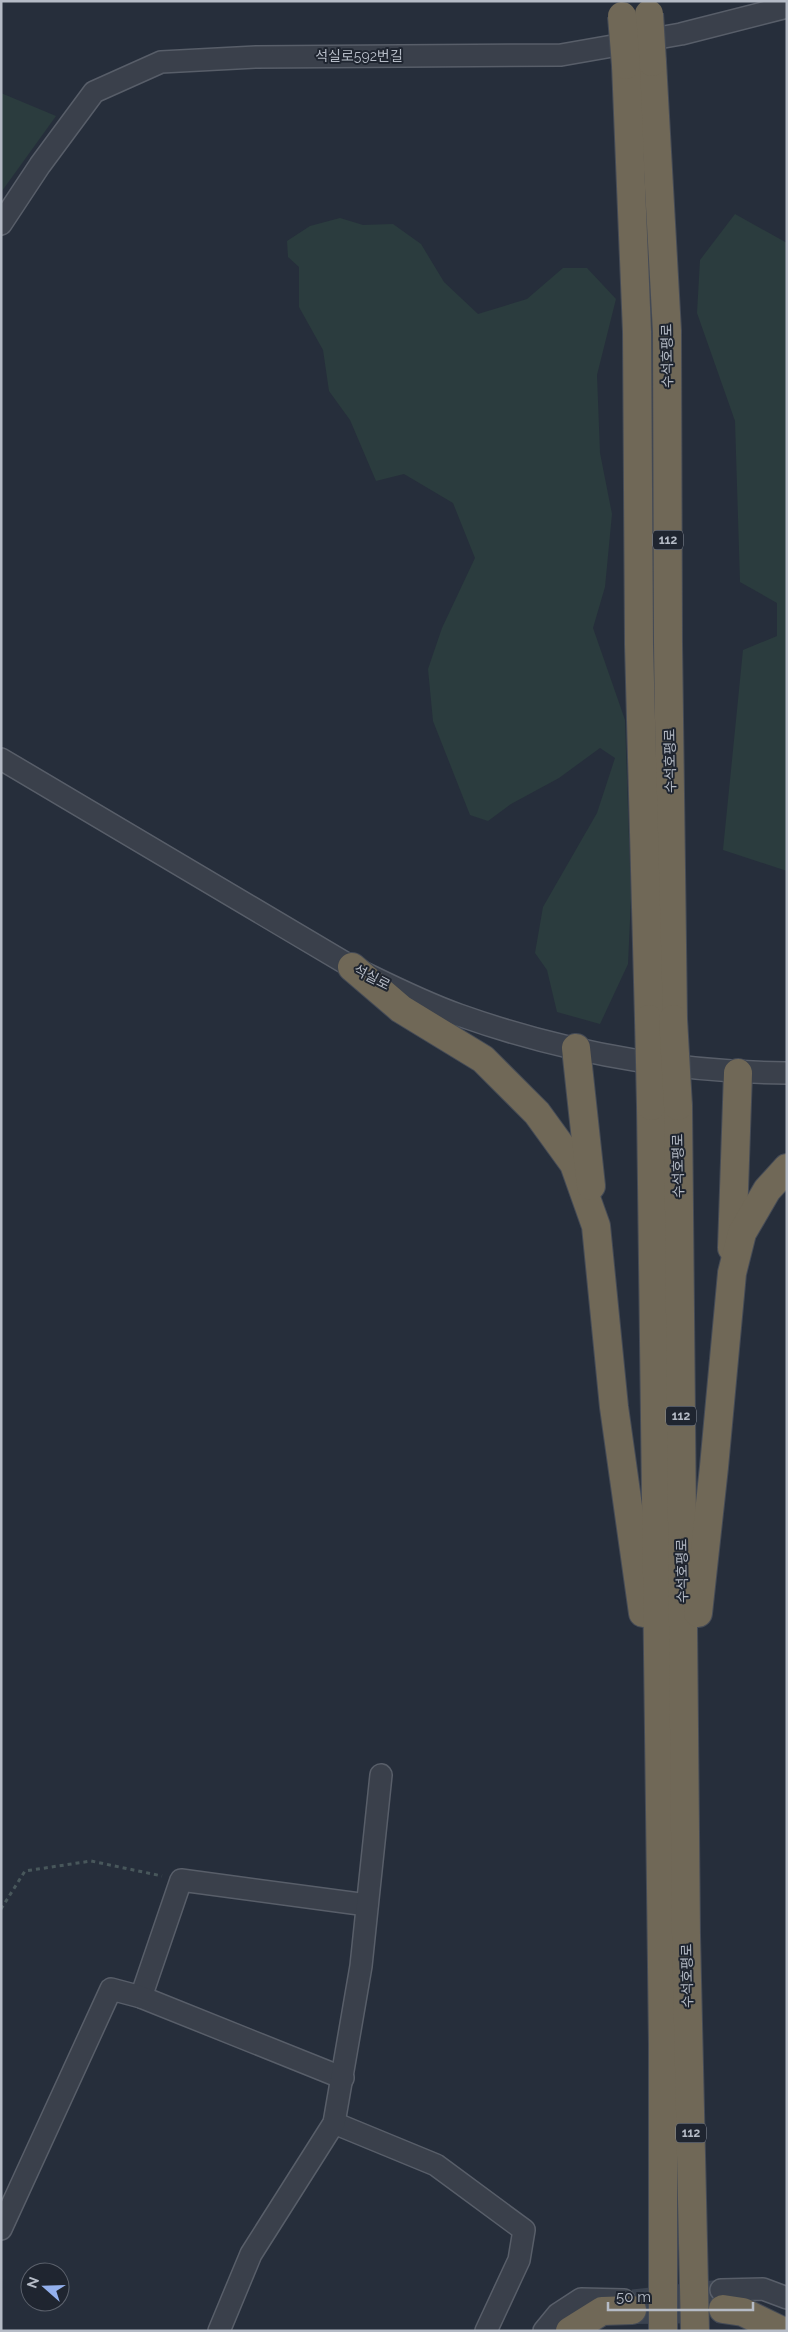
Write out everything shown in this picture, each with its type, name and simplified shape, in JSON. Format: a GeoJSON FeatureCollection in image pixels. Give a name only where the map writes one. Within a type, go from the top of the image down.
{"type":"FeatureCollection","features":[{"type":"Feature","properties":{"kind":"highway","name":"수석호평로"},"geometry":{"type":"LineString","coordinates":[[639,63],[648,7]]}},
{"type":"Feature","properties":{"kind":"highway","name":"수석호평로"},"geometry":{"type":"LineString","coordinates":[[621,9],[639,63],[667,331],[668,643],[661,1019],[651,1106],[672,1724],[686,1935],[695,2331]]}},
{"type":"Feature","properties":{"kind":"highway"},"geometry":{"type":"LineString","coordinates":[[352,967],[401,1009],[483,1059],[536,1113],[574,1164],[596,1226]]}},
{"type":"Feature","properties":{"kind":"highway","name":"수석호평로"},"geometry":{"type":"LineString","coordinates":[[661,1019],[678,1106],[672,1724],[663,2045],[663,2331]]}},
{"type":"Feature","properties":{"kind":"highway"},"geometry":{"type":"LineString","coordinates":[[576,1048],[614,1406],[672,1724]]}},
{"type":"Feature","properties":{"kind":"highway"},"geometry":{"type":"LineString","coordinates":[[672,1724],[713,1477],[732,1272],[731,1227],[738,1073]]}},
{"type":"Feature","properties":{"kind":"highway"},"geometry":{"type":"LineString","coordinates":[[732,1272],[742,1233],[767,1190],[787,1168]]}},
{"type":"Feature","properties":{"kind":"highway"},"geometry":{"type":"LineString","coordinates":[[722,2300],[782,2331]]}},
{"type":"Feature","properties":{"kind":"highway"},"geometry":{"type":"LineString","coordinates":[[570,2331],[601,2305],[632,2305]]}},
{"type":"Feature","properties":{"kind":"street","name":"석실로592번길"},"geometry":{"type":"LineString","coordinates":[[1,224],[94,92],[161,62],[256,57],[561,55],[681,34],[787,7]]}},
{"type":"Feature","properties":{"kind":"street","name":"석실로"},"geometry":{"type":"LineString","coordinates":[[1,759],[352,967],[406,994],[458,1015],[513,1033],[624,1058],[738,1073],[787,1073]]}},
{"type":"Feature","properties":{"kind":"street"},"geometry":{"type":"LineString","coordinates":[[219,2331],[251,2254],[334,2123],[361,1966],[381,1775]]}},
{"type":"Feature","properties":{"kind":"street"},"geometry":{"type":"LineString","coordinates":[[141,1997],[181,1880],[367,1905]]}},
{"type":"Feature","properties":{"kind":"street"},"geometry":{"type":"LineString","coordinates":[[1,2229],[112,1989],[141,1997],[343,2078]]}},
{"type":"Feature","properties":{"kind":"street"},"geometry":{"type":"LineString","coordinates":[[334,2123],[436,2165],[524,2230],[519,2260],[486,2331]]}},
{"type":"Feature","properties":{"kind":"street"},"geometry":{"type":"LineString","coordinates":[[722,2300],[763,2289],[787,2298]]}},
{"type":"Feature","properties":{"kind":"street"},"geometry":{"type":"LineString","coordinates":[[544,2331],[558,2314],[581,2299],[601,2305]]}},
{"type":"Feature","properties":{"kind":"path"},"geometry":{"type":"LineString","coordinates":[[1,1909],[25,1871],[91,1861],[181,1880]]}},
{"type":"Feature","properties":{"kind":"shaded area"},"geometry":{"type":"Polygon","coordinates":[[[1,93],[56,116],[2,191],[1,191],[1,93]]]}},
{"type":"Feature","properties":{"kind":"shaded area"},"geometry":{"type":"Polygon","coordinates":[[[735,214],[787,243],[787,871],[723,850],[743,650],[777,636],[777,603],[740,582],[735,421],[697,313],[700,260],[735,214]]]}},
{"type":"Feature","properties":{"kind":"shaded area"},"geometry":{"type":"Polygon","coordinates":[[[340,218],[363,225],[393,224],[421,244],[444,282],[478,314],[527,299],[563,268],[587,268],[616,299],[597,375],[600,453],[612,514],[605,587],[593,628],[625,720],[631,898],[628,964],[600,1024],[557,1012],[547,970],[535,953],[543,907],[597,813],[615,758],[600,748],[559,778],[511,804],[488,821],[470,815],[433,721],[428,669],[442,628],[475,558],[453,503],[404,474],[376,481],[350,420],[329,391],[323,350],[299,307],[299,267],[288,257],[287,241],[310,226],[340,218]]]}},
{"type":"Feature","properties":{"kind":"tunnel"},"geometry":{"type":"LineString","coordinates":[[633,2300],[721,2290]]}},
{"type":"Feature","properties":{"kind":"tunnel"},"geometry":{"type":"LineString","coordinates":[[632,2310],[719,2309]]}}]}
